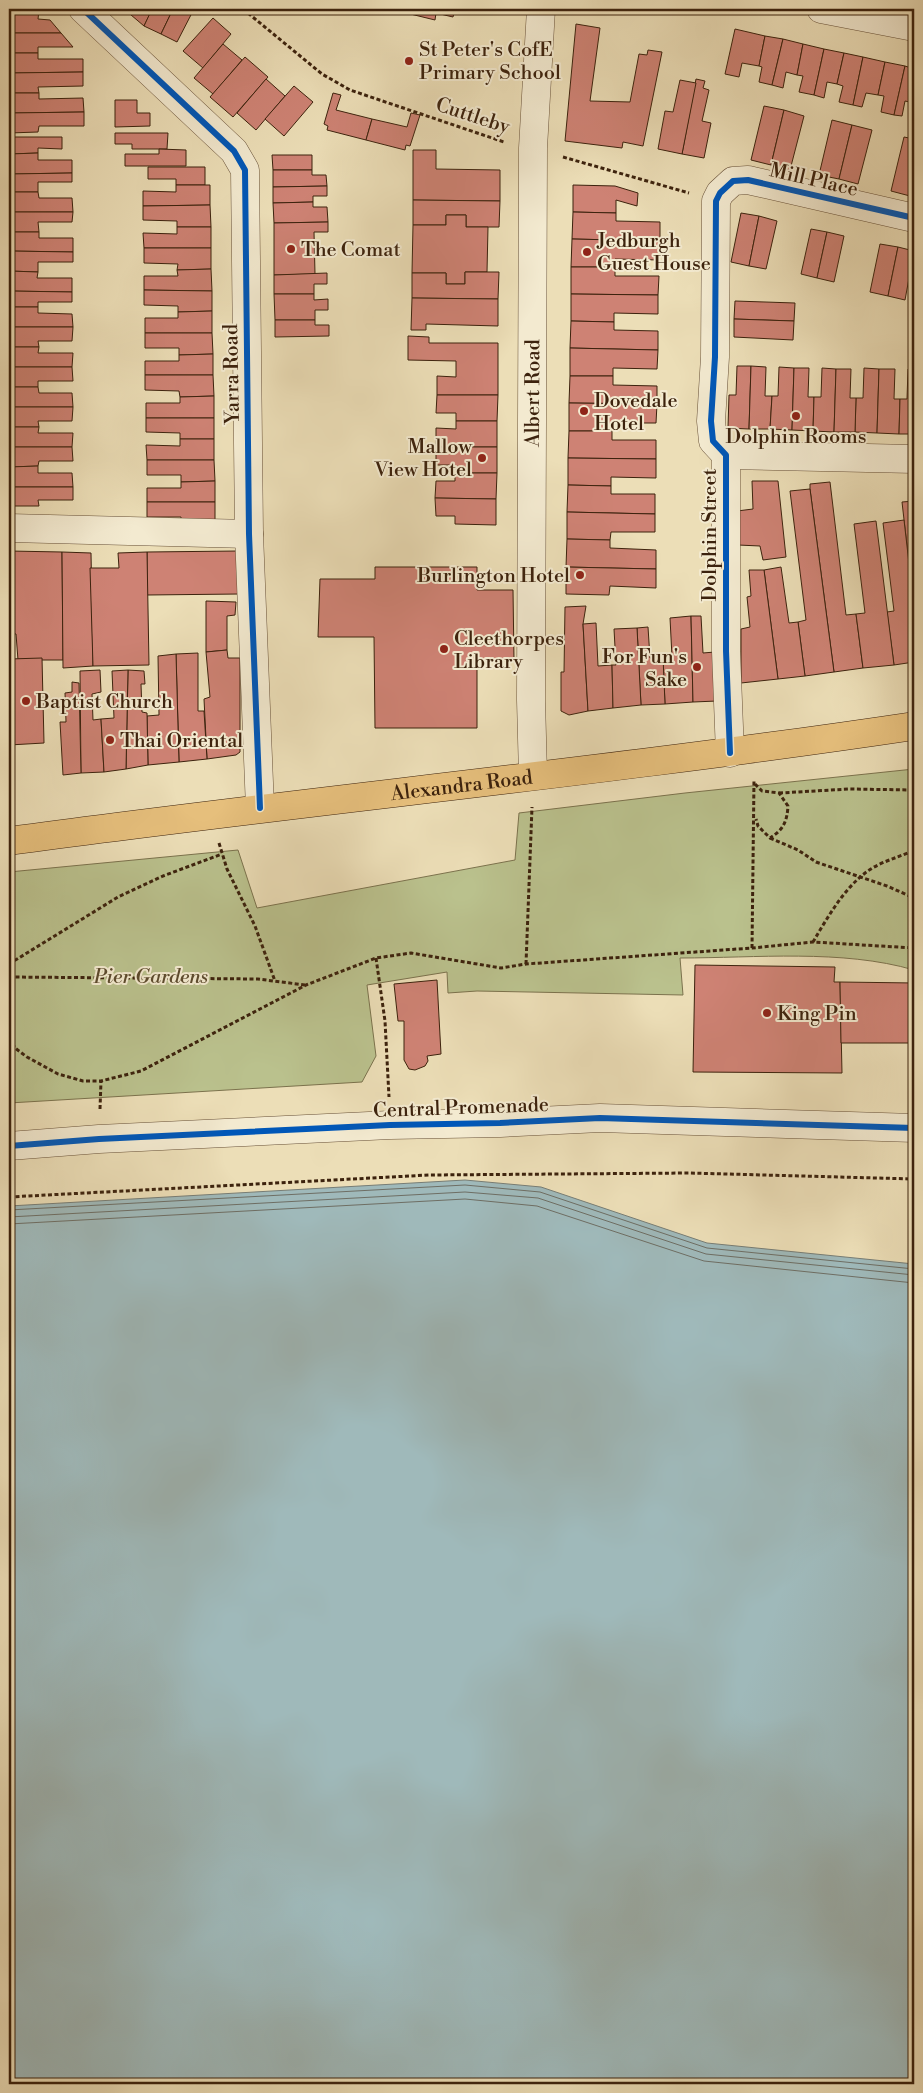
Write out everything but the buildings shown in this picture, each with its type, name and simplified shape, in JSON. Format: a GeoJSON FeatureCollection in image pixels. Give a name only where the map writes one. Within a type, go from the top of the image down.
{"type":"FeatureCollection","features":[{"type":"Feature","properties":{"kind":"main road","name":"Alexandra Road"},"geometry":{"type":"LineString","coordinates":[[9,841],[209,814],[741,751],[914,726]]}},
{"type":"Feature","properties":{"kind":"street","name":"Yarra Road"},"geometry":{"type":"LineString","coordinates":[[83,9],[234,152],[245,170],[249,534],[260,808]]}},
{"type":"Feature","properties":{"kind":"street","name":"Albert Road"},"geometry":{"type":"LineString","coordinates":[[533,775],[531,612],[533,148],[541,9]]}},
{"type":"Feature","properties":{"kind":"street"},"geometry":{"type":"LineString","coordinates":[[821,9],[914,27]]}},
{"type":"Feature","properties":{"kind":"street","name":"Mill Place"},"geometry":{"type":"LineString","coordinates":[[716,201],[720,193],[733,181],[748,180],[914,218]]}},
{"type":"Feature","properties":{"kind":"street","name":"Dolphin Street"},"geometry":{"type":"LineString","coordinates":[[716,201],[715,357],[711,421],[713,440],[726,455],[726,651],[741,751]]}},
{"type":"Feature","properties":{"kind":"street","name":"Dolphin Street"},"geometry":{"type":"LineString","coordinates":[[726,455],[914,458]]}},
{"type":"Feature","properties":{"kind":"street"},"geometry":{"type":"LineString","coordinates":[[9,528],[249,534]]}},
{"type":"Feature","properties":{"kind":"street","name":"Central Promenade"},"geometry":{"type":"LineString","coordinates":[[9,1146],[99,1139],[390,1125],[500,1123],[600,1118],[914,1128]]}},
{"type":"Feature","properties":{"kind":"path"},"geometry":{"type":"LineString","coordinates":[[741,751],[755,784],[762,791],[779,793],[849,789],[914,790]]}},
{"type":"Feature","properties":{"kind":"path"},"geometry":{"type":"LineString","coordinates":[[526,964],[533,775]]}},
{"type":"Feature","properties":{"kind":"path"},"geometry":{"type":"LineString","coordinates":[[752,948],[755,784]]}},
{"type":"Feature","properties":{"kind":"path"},"geometry":{"type":"LineString","coordinates":[[770,838],[780,832],[785,824],[788,806],[779,793]]}},
{"type":"Feature","properties":{"kind":"path"},"geometry":{"type":"LineString","coordinates":[[755,806],[758,826],[770,838],[798,850],[816,862],[861,876],[914,898]]}},
{"type":"Feature","properties":{"kind":"path"},"geometry":{"type":"LineString","coordinates":[[209,814],[227,870],[255,926],[275,981]]}},
{"type":"Feature","properties":{"kind":"path"},"geometry":{"type":"LineString","coordinates":[[813,942],[834,908],[861,876],[876,865],[914,850]]}},
{"type":"Feature","properties":{"kind":"path"},"geometry":{"type":"LineString","coordinates":[[9,964],[118,897],[163,876],[222,854]]}},
{"type":"Feature","properties":{"kind":"path"},"geometry":{"type":"LineString","coordinates":[[9,1038],[15,1048],[27,1057],[58,1074],[83,1081],[101,1081],[140,1071],[306,986],[376,958],[411,953],[501,968],[526,964],[813,942],[914,948]]}},
{"type":"Feature","properties":{"kind":"path"},"geometry":{"type":"LineString","coordinates":[[376,958],[385,1021],[390,1125]]}},
{"type":"Feature","properties":{"kind":"path"},"geometry":{"type":"LineString","coordinates":[[9,977],[258,979],[306,986]]}},
{"type":"Feature","properties":{"kind":"path"},"geometry":{"type":"LineString","coordinates":[[9,1197],[429,1175],[689,1173],[914,1179]]}},
{"type":"Feature","properties":{"kind":"green space","name":"Pier Gardens"},"geometry":{"type":"Polygon","coordinates":[[[914,769],[914,970],[886,963],[828,957],[680,958],[683,995],[477,991],[448,993],[447,972],[367,985],[376,1056],[362,1082],[9,1103],[9,872],[238,850],[257,908],[515,860],[519,813],[914,769]]]}},
{"type":"Feature","properties":{"kind":"water"},"geometry":{"type":"Polygon","coordinates":[[[465,1180],[541,1187],[707,1243],[914,1264],[914,2084],[9,2084],[9,1206],[465,1180]]]}},
{"type":"Feature","properties":{"kind":"cycle path"},"geometry":{"type":"LineString","coordinates":[[83,9],[234,151],[245,170],[249,534],[260,808]]}},
{"type":"Feature","properties":{"kind":"cycle path"},"geometry":{"type":"LineString","coordinates":[[730,753],[726,651],[726,455],[713,441],[711,421],[715,357],[716,201],[720,193],[733,181],[748,180],[914,218]]}},
{"type":"Feature","properties":{"kind":"cycle path"},"geometry":{"type":"LineString","coordinates":[[9,1146],[99,1139],[390,1125],[500,1123],[600,1118],[914,1128]]}},
{"type":"Feature","properties":{"kind":"place","name":"St Peter's CofE Primary School"},"geometry":{"type":"Point","coordinates":[409,61]}},
{"type":"Feature","properties":{"kind":"place","name":"The Comat"},"geometry":{"type":"Point","coordinates":[291,249]}},
{"type":"Feature","properties":{"kind":"place","name":"Jedburgh Guest House"},"geometry":{"type":"Point","coordinates":[587,252]}},
{"type":"Feature","properties":{"kind":"place","name":"Dovedale Hotel"},"geometry":{"type":"Point","coordinates":[584,411]}},
{"type":"Feature","properties":{"kind":"place","name":"Dolphin Rooms"},"geometry":{"type":"Point","coordinates":[796,416]}},
{"type":"Feature","properties":{"kind":"place","name":"Mallow View Hotel"},"geometry":{"type":"Point","coordinates":[482,458]}},
{"type":"Feature","properties":{"kind":"place","name":"Burlington Hotel"},"geometry":{"type":"Point","coordinates":[580,575]}},
{"type":"Feature","properties":{"kind":"place","name":"Cleethorpes Library"},"geometry":{"type":"Point","coordinates":[444,649]}},
{"type":"Feature","properties":{"kind":"place","name":"For Fun's Sake"},"geometry":{"type":"Point","coordinates":[697,667]}},
{"type":"Feature","properties":{"kind":"place","name":"Baptist Church"},"geometry":{"type":"Point","coordinates":[26,701]}},
{"type":"Feature","properties":{"kind":"place","name":"Thai Oriental"},"geometry":{"type":"Point","coordinates":[110,740]}},
{"type":"Feature","properties":{"kind":"place","name":"King Pin"},"geometry":{"type":"Point","coordinates":[767,1013]}}]}
